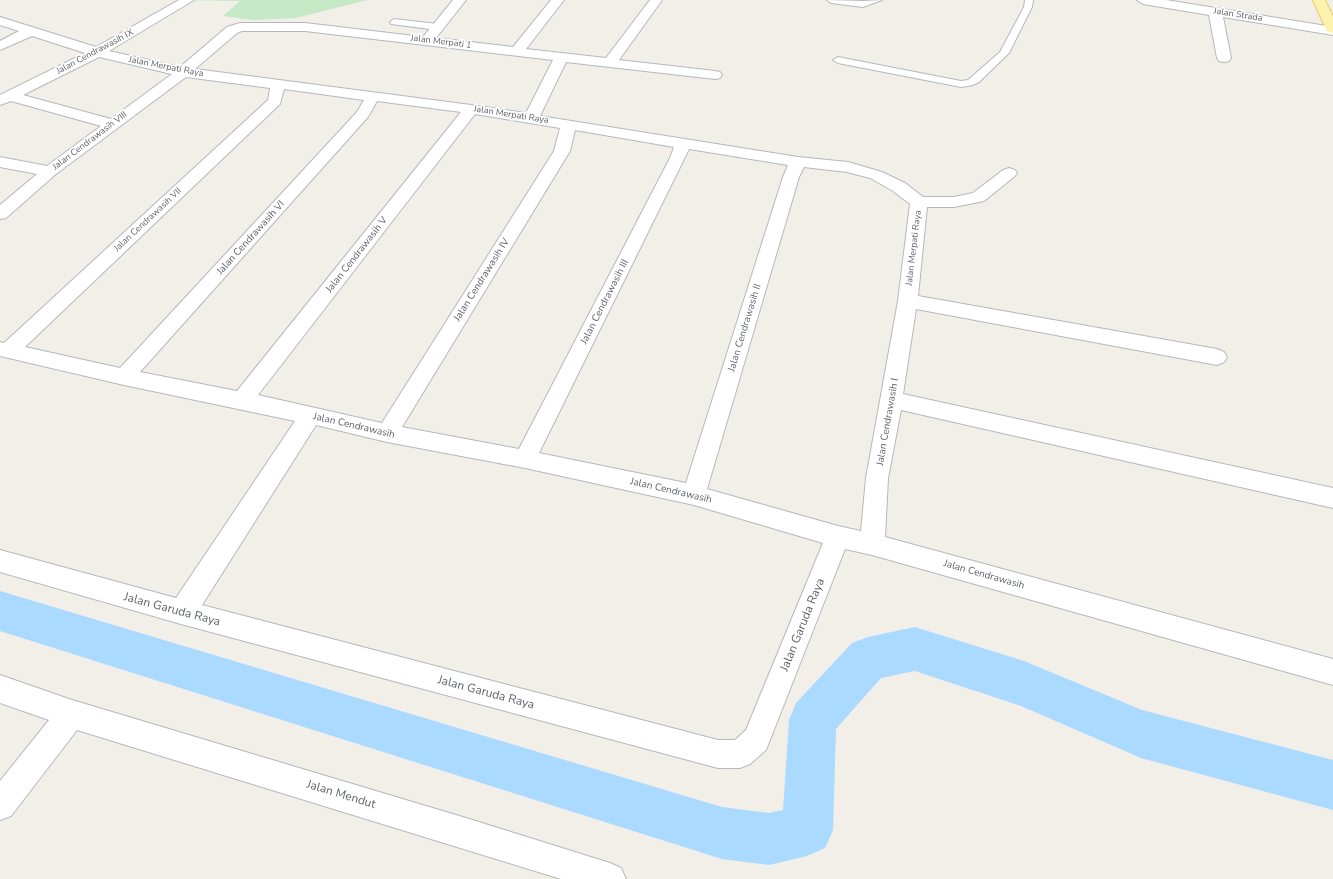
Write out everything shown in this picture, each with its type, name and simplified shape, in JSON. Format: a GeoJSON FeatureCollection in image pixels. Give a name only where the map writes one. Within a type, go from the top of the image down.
{"type":"FeatureCollection","features":[{"type":"Feature","properties":{"kind":"main road"},"geometry":{"type":"LineString","coordinates":[[1319,0],[1333,30]]}},
{"type":"Feature","properties":{"kind":"street","name":"Jalan Cendrawasih IX"},"geometry":{"type":"LineString","coordinates":[[5,98],[97,52],[188,0]]}},
{"type":"Feature","properties":{"kind":"street"},"geometry":{"type":"LineString","coordinates":[[427,40],[460,0]]}},
{"type":"Feature","properties":{"kind":"street"},"geometry":{"type":"LineString","coordinates":[[517,51],[558,0]]}},
{"type":"Feature","properties":{"kind":"street"},"geometry":{"type":"LineString","coordinates":[[610,62],[656,0]]}},
{"type":"Feature","properties":{"kind":"street","name":"Jalan Strada"},"geometry":{"type":"LineString","coordinates":[[1143,0],[1333,30]]}},
{"type":"Feature","properties":{"kind":"street"},"geometry":{"type":"LineString","coordinates":[[1215,12],[1224,58]]}},
{"type":"Feature","properties":{"kind":"street","name":"Jalan Merpati Raya"},"geometry":{"type":"LineString","coordinates":[[0,21],[97,52],[183,72],[471,109],[798,162],[848,167],[876,175],[899,187],[919,202],[908,301]]}},
{"type":"Feature","properties":{"kind":"street","name":"Jalan Merpati 1"},"geometry":{"type":"LineString","coordinates":[[183,72],[232,30],[240,27],[305,27],[427,40],[715,75]]}},
{"type":"Feature","properties":{"kind":"street"},"geometry":{"type":"LineString","coordinates":[[0,46],[31,31]]}},
{"type":"Feature","properties":{"kind":"street"},"geometry":{"type":"LineString","coordinates":[[530,118],[562,56]]}},
{"type":"Feature","properties":{"kind":"street","name":"Jalan Cendrawasih VIII"},"geometry":{"type":"LineString","coordinates":[[0,214],[50,171],[183,72]]}},
{"type":"Feature","properties":{"kind":"street","name":"Jalan Cendrawasih VII"},"geometry":{"type":"LineString","coordinates":[[4,350],[276,101],[278,84]]}},
{"type":"Feature","properties":{"kind":"street","name":"Jalan Cendrawasih VI"},"geometry":{"type":"LineString","coordinates":[[124,377],[363,114],[373,96]]}},
{"type":"Feature","properties":{"kind":"street"},"geometry":{"type":"LineString","coordinates":[[5,98],[113,124]]}},
{"type":"Feature","properties":{"kind":"street","name":"Jalan Cendrawasih V"},"geometry":{"type":"LineString","coordinates":[[242,400],[471,109]]}},
{"type":"Feature","properties":{"kind":"street","name":"Jalan Cendrawasih IV"},"geometry":{"type":"LineString","coordinates":[[387,433],[562,151],[569,124]]}},
{"type":"Feature","properties":{"kind":"street","name":"Jalan Cendrawasih III"},"geometry":{"type":"LineString","coordinates":[[525,459],[684,144]]}},
{"type":"Feature","properties":{"kind":"street"},"geometry":{"type":"LineString","coordinates":[[0,162],[50,171]]}},
{"type":"Feature","properties":{"kind":"street","name":"Jalan Cendrawasih II"},"geometry":{"type":"LineString","coordinates":[[694,495],[789,184],[798,162]]}},
{"type":"Feature","properties":{"kind":"street"},"geometry":{"type":"LineString","coordinates":[[919,202],[954,202],[978,197],[1009,173]]}},
{"type":"Feature","properties":{"kind":"street"},"geometry":{"type":"LineString","coordinates":[[908,301],[1217,357]]}},
{"type":"Feature","properties":{"kind":"street","name":"Jalan Cendrawasih I"},"geometry":{"type":"LineString","coordinates":[[872,544],[877,478],[892,400],[908,301]]}},
{"type":"Feature","properties":{"kind":"street","name":"Jalan Cendrawasih"},"geometry":{"type":"LineString","coordinates":[[4,350],[124,377],[242,400],[387,433],[525,459],[694,495],[838,537],[872,544],[1333,672]]}},
{"type":"Feature","properties":{"kind":"street"},"geometry":{"type":"LineString","coordinates":[[892,400],[1333,498]]}},
{"type":"Feature","properties":{"kind":"street"},"geometry":{"type":"LineString","coordinates":[[181,612],[194,595],[310,416]]}},
{"type":"Feature","properties":{"kind":"street","name":"Jalan Garuda Raya"},"geometry":{"type":"LineString","coordinates":[[0,561],[181,612],[718,754],[740,754],[756,740],[838,537]]}},
{"type":"Feature","properties":{"kind":"street","name":"Jalan Mendut"},"geometry":{"type":"LineString","coordinates":[[0,689],[72,714],[466,833],[610,879]]}},
{"type":"Feature","properties":{"kind":"street"},"geometry":{"type":"LineString","coordinates":[[0,805],[72,714]]}},
{"type":"Feature","properties":{"kind":"lane"},"geometry":{"type":"LineString","coordinates":[[831,0],[863,4],[878,0]]}},
{"type":"Feature","properties":{"kind":"lane"},"geometry":{"type":"LineString","coordinates":[[838,60],[962,84],[970,83],[976,80],[1004,53],[1028,7],[1029,0]]}},
{"type":"Feature","properties":{"kind":"lane"},"geometry":{"type":"LineString","coordinates":[[394,22],[438,27]]}},
{"type":"Feature","properties":{"kind":"green space"},"geometry":{"type":"Polygon","coordinates":[[[174,0],[367,0],[296,18],[254,20],[223,16],[240,1],[174,0]]]}},
{"type":"Feature","properties":{"kind":"waterway"},"geometry":{"type":"LineString","coordinates":[[0,611],[722,833],[769,839],[807,830],[813,720],[868,659],[915,649],[1024,684],[1141,734],[1333,785]]}}]}
